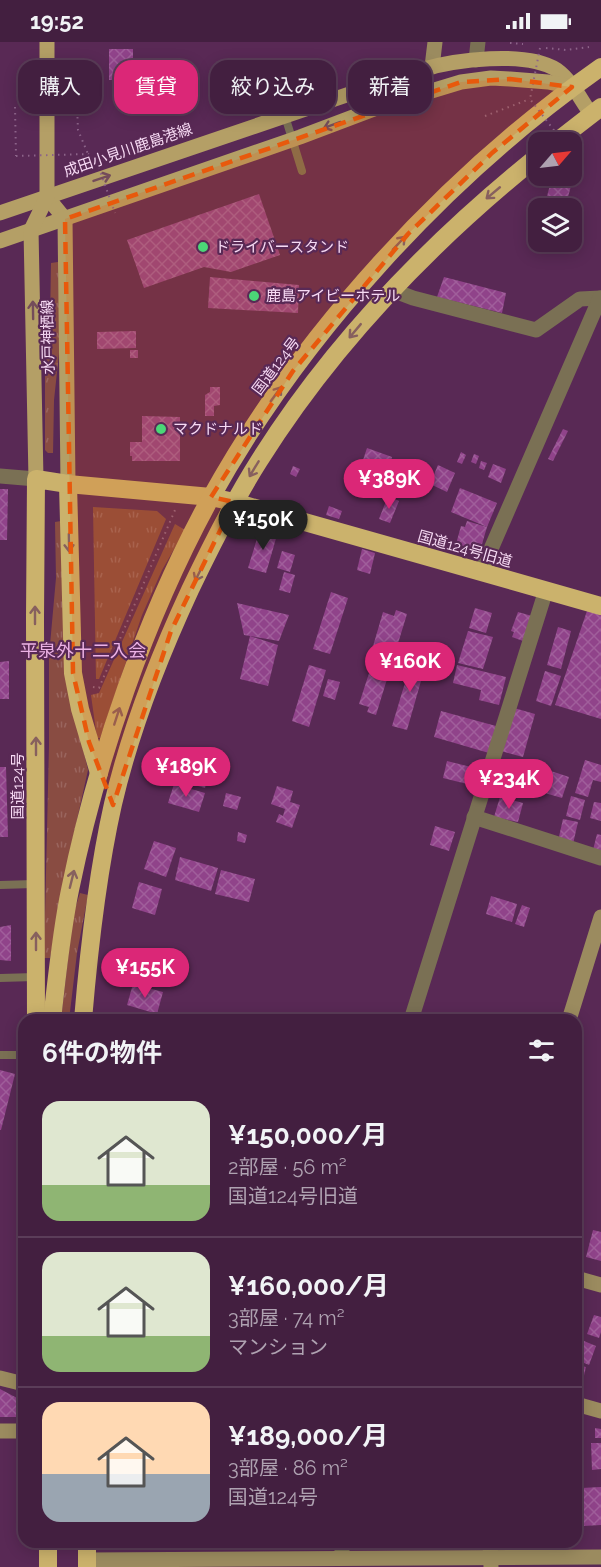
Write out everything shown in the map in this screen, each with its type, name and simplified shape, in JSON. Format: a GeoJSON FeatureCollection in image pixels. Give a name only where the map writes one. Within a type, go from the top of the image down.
{"type":"FeatureCollection","features":[{"type":"Feature","properties":{"kind":"highway","name":"国道124号"},"geometry":{"type":"LineString","coordinates":[[53,1014],[70,890],[99,771],[126,687],[152,623],[178,562],[211,497],[270,402],[370,274],[452,189],[492,153],[572,87],[601,67]]}},
{"type":"Feature","properties":{"kind":"highway"},"geometry":{"type":"LineString","coordinates":[[569,132],[596,111]]}},
{"type":"Feature","properties":{"kind":"highway"},"geometry":{"type":"LineString","coordinates":[[83,1014],[88,955],[113,805],[145,697],[171,631],[234,502],[259,460],[310,386],[366,318],[474,210],[528,164]]}},
{"type":"Feature","properties":{"kind":"highway","name":"国道124号"},"geometry":{"type":"LineString","coordinates":[[36,479],[36,1014]]}},
{"type":"Feature","properties":{"kind":"highway","name":"国道124号旧道"},"geometry":{"type":"LineString","coordinates":[[36,479],[211,497],[234,502],[601,606]]}},
{"type":"Feature","properties":{"kind":"highway"},"geometry":{"type":"LineString","coordinates":[[68,484],[73,673],[83,720],[99,771],[113,805]]}},
{"type":"Feature","properties":{"kind":"highway"},"geometry":{"type":"LineString","coordinates":[[48,1548],[48,1567]]}},
{"type":"Feature","properties":{"kind":"main road","name":"水戸神栖線"},"geometry":{"type":"LineString","coordinates":[[36,479],[31,230],[47,196],[47,42]]}},
{"type":"Feature","properties":{"kind":"main road","name":"成田小見川鹿島港線"},"geometry":{"type":"LineString","coordinates":[[432,67],[476,60],[519,60],[546,65],[561,73],[596,111]]}},
{"type":"Feature","properties":{"kind":"main road"},"geometry":{"type":"LineString","coordinates":[[0,241],[292,140],[382,106],[467,81],[510,79],[548,82],[572,87]]}},
{"type":"Feature","properties":{"kind":"main road","name":"成田小見川鹿島港線"},"geometry":{"type":"LineString","coordinates":[[0,213],[348,95]]}},
{"type":"Feature","properties":{"kind":"main road"},"geometry":{"type":"LineString","coordinates":[[47,196],[65,219]]}},
{"type":"Feature","properties":{"kind":"main road","name":"水戸神栖線"},"geometry":{"type":"LineString","coordinates":[[65,219],[68,484]]}},
{"type":"Feature","properties":{"kind":"street"},"geometry":{"type":"LineString","coordinates":[[432,67],[435,42]]}},
{"type":"Feature","properties":{"kind":"street"},"geometry":{"type":"LineString","coordinates":[[476,60],[478,42]]}},
{"type":"Feature","properties":{"kind":"street"},"geometry":{"type":"LineString","coordinates":[[392,290],[413,298],[536,330],[580,298],[600,298],[481,572]]}},
{"type":"Feature","properties":{"kind":"street"},"geometry":{"type":"LineString","coordinates":[[0,476],[36,479]]}},
{"type":"Feature","properties":{"kind":"street"},"geometry":{"type":"LineString","coordinates":[[413,1014],[546,590]]}},
{"type":"Feature","properties":{"kind":"street"},"geometry":{"type":"LineString","coordinates":[[474,817],[601,858]]}},
{"type":"Feature","properties":{"kind":"street"},"geometry":{"type":"LineString","coordinates":[[571,1014],[601,917]]}},
{"type":"Feature","properties":{"kind":"street"},"geometry":{"type":"LineString","coordinates":[[582,1280],[601,1285]]}},
{"type":"Feature","properties":{"kind":"street"},"geometry":{"type":"LineString","coordinates":[[0,1378],[18,1382]]}},
{"type":"Feature","properties":{"kind":"street"},"geometry":{"type":"LineString","coordinates":[[582,1406],[601,1411]]}},
{"type":"Feature","properties":{"kind":"street"},"geometry":{"type":"LineString","coordinates":[[0,1431],[18,1431]]}},
{"type":"Feature","properties":{"kind":"street"},"geometry":{"type":"LineString","coordinates":[[342,1548],[342,1558]]}},
{"type":"Feature","properties":{"kind":"street"},"geometry":{"type":"LineString","coordinates":[[490,1548],[491,1563]]}},
{"type":"Feature","properties":{"kind":"street"},"geometry":{"type":"LineString","coordinates":[[87,1556],[342,1558],[491,1563],[601,1557]]}},
{"type":"Feature","properties":{"kind":"lane"},"geometry":{"type":"LineString","coordinates":[[285,116],[302,171]]}},
{"type":"Feature","properties":{"kind":"lane"},"geometry":{"type":"LineString","coordinates":[[0,885],[36,884]]}},
{"type":"Feature","properties":{"kind":"lane"},"geometry":{"type":"LineString","coordinates":[[0,978],[36,977]]}},
{"type":"Feature","properties":{"kind":"lane"},"geometry":{"type":"LineString","coordinates":[[0,1055],[18,1055]]}},
{"type":"Feature","properties":{"kind":"path"},"geometry":{"type":"LineString","coordinates":[[555,132],[530,99],[540,48],[566,50],[589,47]]}},
{"type":"Feature","properties":{"kind":"path"},"geometry":{"type":"LineString","coordinates":[[486,116],[530,99]]}},
{"type":"Feature","properties":{"kind":"path"},"geometry":{"type":"LineString","coordinates":[[15,107],[16,156],[88,154]]}},
{"type":"Feature","properties":{"kind":"path"},"geometry":{"type":"LineString","coordinates":[[77,114],[78,130],[88,154],[96,160],[115,213]]}},
{"type":"Feature","properties":{"kind":"path"},"geometry":{"type":"LineString","coordinates":[[90,686],[99,688],[175,510]]}},
{"type":"Feature","properties":{"kind":"highlighted area"},"geometry":{"type":"Polygon","coordinates":[[[510,79],[572,87],[492,153],[408,234],[293,371],[211,497],[234,502],[171,631],[113,805],[89,742],[73,673],[65,219],[461,82],[510,79]]]}},
{"type":"Feature","properties":{"kind":"green space"},"geometry":{"type":"Polygon","coordinates":[[[58,262],[60,344],[54,400],[53,453],[48,453],[45,450],[45,372],[50,325],[51,263],[58,262]]]}},
{"type":"Feature","properties":{"kind":"green space"},"geometry":{"type":"Polygon","coordinates":[[[93,507],[157,511],[166,519],[99,679],[96,679],[93,507]]]}},
{"type":"Feature","properties":{"kind":"green space"},"geometry":{"type":"Polygon","coordinates":[[[61,521],[65,665],[88,770],[50,958],[44,958],[49,656],[56,578],[55,522],[61,521]]]}},
{"type":"Feature","properties":{"kind":"green space"},"geometry":{"type":"Polygon","coordinates":[[[175,524],[185,530],[162,570],[142,615],[100,738],[97,738],[91,695],[99,693],[175,524]]]}},
{"type":"Feature","properties":{"kind":"green space"},"geometry":{"type":"Polygon","coordinates":[[[80,893],[88,895],[77,953],[70,1014],[62,1014],[73,915],[80,893]]]}},
{"type":"Feature","properties":{"kind":"building"},"geometry":{"type":"Polygon","coordinates":[[[109,49],[133,49],[133,60],[114,60],[114,80],[109,80],[109,49]]]}},
{"type":"Feature","properties":{"kind":"building"},"geometry":{"type":"Polygon","coordinates":[[[550,186],[571,186],[568,198],[547,198],[550,186]]]}},
{"type":"Feature","properties":{"kind":"building","name":"ドライバースタンド"},"geometry":{"type":"Polygon","coordinates":[[[259,194],[280,255],[231,272],[204,267],[144,288],[127,240],[259,194]]]}},
{"type":"Feature","properties":{"kind":"building","name":"鹿島アイビーホテル"},"geometry":{"type":"Polygon","coordinates":[[[210,277],[299,285],[298,313],[208,308],[210,277]]]}},
{"type":"Feature","properties":{"kind":"building"},"geometry":{"type":"Polygon","coordinates":[[[444,277],[506,293],[502,313],[437,297],[444,277]]]}},
{"type":"Feature","properties":{"kind":"building"},"geometry":{"type":"Polygon","coordinates":[[[136,331],[136,348],[97,349],[97,332],[136,331]]]}},
{"type":"Feature","properties":{"kind":"building"},"geometry":{"type":"Polygon","coordinates":[[[130,350],[138,350],[138,358],[130,358],[130,350]]]}},
{"type":"Feature","properties":{"kind":"building"},"geometry":{"type":"Polygon","coordinates":[[[210,387],[220,387],[220,405],[214,406],[214,416],[205,416],[205,395],[210,392],[210,387]]]}},
{"type":"Feature","properties":{"kind":"building","name":"マクドナルド"},"geometry":{"type":"Polygon","coordinates":[[[142,416],[180,417],[180,461],[132,461],[130,442],[142,442],[142,416]]]}},
{"type":"Feature","properties":{"kind":"building"},"geometry":{"type":"Polygon","coordinates":[[[563,429],[568,431],[553,461],[548,459],[563,429]]]}},
{"type":"Feature","properties":{"kind":"building"},"geometry":{"type":"Polygon","coordinates":[[[367,448],[392,457],[388,471],[362,463],[367,448]]]}},
{"type":"Feature","properties":{"kind":"building"},"geometry":{"type":"Polygon","coordinates":[[[461,452],[466,455],[462,464],[457,462],[461,452]]]}},
{"type":"Feature","properties":{"kind":"building"},"geometry":{"type":"Polygon","coordinates":[[[474,454],[479,456],[476,464],[471,462],[474,454]]]}},
{"type":"Feature","properties":{"kind":"building"},"geometry":{"type":"Polygon","coordinates":[[[481,461],[487,463],[484,470],[479,468],[481,461]]]}},
{"type":"Feature","properties":{"kind":"building"},"geometry":{"type":"Polygon","coordinates":[[[493,464],[506,469],[501,483],[488,477],[493,464]]]}},
{"type":"Feature","properties":{"kind":"building"},"geometry":{"type":"Polygon","coordinates":[[[438,465],[455,473],[447,492],[430,484],[438,465]]]}},
{"type":"Feature","properties":{"kind":"building"},"geometry":{"type":"Polygon","coordinates":[[[293,466],[300,469],[296,477],[290,474],[293,466]]]}},
{"type":"Feature","properties":{"kind":"building"},"geometry":{"type":"Polygon","coordinates":[[[400,469],[410,473],[402,496],[387,491],[393,473],[398,475],[400,469]]]}},
{"type":"Feature","properties":{"kind":"building"},"geometry":{"type":"Polygon","coordinates":[[[460,488],[497,503],[487,527],[451,512],[460,488]]]}},
{"type":"Feature","properties":{"kind":"building"},"geometry":{"type":"Polygon","coordinates":[[[0,489],[8,489],[7,540],[0,540],[0,489]]]}},
{"type":"Feature","properties":{"kind":"building"},"geometry":{"type":"Polygon","coordinates":[[[388,496],[399,501],[390,523],[379,519],[388,496]]]}},
{"type":"Feature","properties":{"kind":"building"},"geometry":{"type":"Polygon","coordinates":[[[329,506],[342,511],[339,519],[326,515],[329,506]]]}},
{"type":"Feature","properties":{"kind":"building"},"geometry":{"type":"Polygon","coordinates":[[[467,521],[487,527],[480,551],[456,544],[461,526],[465,527],[467,521]]]}},
{"type":"Feature","properties":{"kind":"building"},"geometry":{"type":"Polygon","coordinates":[[[260,529],[277,535],[266,573],[248,568],[260,529]]]}},
{"type":"Feature","properties":{"kind":"building"},"geometry":{"type":"Polygon","coordinates":[[[362,549],[375,553],[370,574],[357,570],[362,549]]]}},
{"type":"Feature","properties":{"kind":"building"},"geometry":{"type":"Polygon","coordinates":[[[282,551],[295,555],[290,572],[277,568],[282,551]]]}},
{"type":"Feature","properties":{"kind":"building"},"geometry":{"type":"Polygon","coordinates":[[[284,572],[295,575],[290,593],[279,590],[284,572]]]}},
{"type":"Feature","properties":{"kind":"building"},"geometry":{"type":"Polygon","coordinates":[[[331,592],[348,598],[330,654],[313,649],[331,592]]]}},
{"type":"Feature","properties":{"kind":"building"},"geometry":{"type":"Polygon","coordinates":[[[237,603],[289,615],[279,641],[244,635],[237,603]]]}},
{"type":"Feature","properties":{"kind":"building"},"geometry":{"type":"Polygon","coordinates":[[[475,608],[492,613],[486,633],[469,628],[475,608]]]}},
{"type":"Feature","properties":{"kind":"building"},"geometry":{"type":"Polygon","coordinates":[[[588,608],[601,612],[601,719],[555,705],[588,608]]]}},
{"type":"Feature","properties":{"kind":"building"},"geometry":{"type":"Polygon","coordinates":[[[396,610],[407,614],[376,715],[367,712],[369,707],[359,704],[373,661],[369,660],[383,612],[394,616],[396,610]]]}},
{"type":"Feature","properties":{"kind":"building"},"geometry":{"type":"Polygon","coordinates":[[[518,612],[532,616],[523,641],[512,637],[514,632],[511,631],[518,612]]]}},
{"type":"Feature","properties":{"kind":"building"},"geometry":{"type":"Polygon","coordinates":[[[558,627],[571,631],[561,669],[547,665],[558,627]]]}},
{"type":"Feature","properties":{"kind":"building"},"geometry":{"type":"Polygon","coordinates":[[[468,631],[493,637],[483,669],[458,663],[468,631]]]}},
{"type":"Feature","properties":{"kind":"building"},"geometry":{"type":"Polygon","coordinates":[[[250,636],[278,645],[268,686],[240,679],[250,636]]]}},
{"type":"Feature","properties":{"kind":"building"},"geometry":{"type":"Polygon","coordinates":[[[413,656],[427,660],[407,730],[392,726],[413,656]]]}},
{"type":"Feature","properties":{"kind":"building"},"geometry":{"type":"Polygon","coordinates":[[[9,661],[9,699],[0,699],[0,662],[9,661]]]}},
{"type":"Feature","properties":{"kind":"building"},"geometry":{"type":"Polygon","coordinates":[[[309,665],[326,670],[309,727],[292,721],[309,665]]]}},
{"type":"Feature","properties":{"kind":"building"},"geometry":{"type":"Polygon","coordinates":[[[457,665],[506,677],[499,705],[479,700],[481,690],[453,683],[457,665]]]}},
{"type":"Feature","properties":{"kind":"building"},"geometry":{"type":"Polygon","coordinates":[[[545,671],[561,676],[551,706],[536,701],[545,671]]]}},
{"type":"Feature","properties":{"kind":"building"},"geometry":{"type":"Polygon","coordinates":[[[328,679],[340,682],[335,700],[323,696],[328,679]]]}},
{"type":"Feature","properties":{"kind":"building"},"geometry":{"type":"Polygon","coordinates":[[[514,708],[535,714],[523,757],[501,751],[514,708]]]}},
{"type":"Feature","properties":{"kind":"building"},"geometry":{"type":"Polygon","coordinates":[[[441,711],[496,726],[489,753],[434,737],[441,711]]]}},
{"type":"Feature","properties":{"kind":"building"},"geometry":{"type":"Polygon","coordinates":[[[184,754],[212,762],[205,788],[177,780],[184,754]]]}},
{"type":"Feature","properties":{"kind":"building"},"geometry":{"type":"Polygon","coordinates":[[[585,760],[601,765],[601,782],[593,780],[588,797],[575,793],[585,760]]]}},
{"type":"Feature","properties":{"kind":"building"},"geometry":{"type":"Polygon","coordinates":[[[447,761],[471,767],[467,784],[443,778],[447,761]]]}},
{"type":"Feature","properties":{"kind":"building"},"geometry":{"type":"Polygon","coordinates":[[[507,764],[534,770],[530,787],[503,782],[507,764]]]}},
{"type":"Feature","properties":{"kind":"building"},"geometry":{"type":"Polygon","coordinates":[[[0,767],[6,767],[8,837],[0,837],[0,767]]]}},
{"type":"Feature","properties":{"kind":"building"},"geometry":{"type":"Polygon","coordinates":[[[545,769],[569,777],[562,798],[538,791],[545,769]]]}},
{"type":"Feature","properties":{"kind":"building"},"geometry":{"type":"Polygon","coordinates":[[[174,784],[205,793],[199,812],[168,803],[174,784]]]}},
{"type":"Feature","properties":{"kind":"building"},"geometry":{"type":"Polygon","coordinates":[[[277,786],[293,791],[290,802],[300,805],[292,828],[276,822],[279,814],[283,816],[285,809],[271,804],[277,786]]]}},
{"type":"Feature","properties":{"kind":"building"},"geometry":{"type":"Polygon","coordinates":[[[226,793],[241,797],[237,810],[223,806],[226,793]]]}},
{"type":"Feature","properties":{"kind":"building"},"geometry":{"type":"Polygon","coordinates":[[[571,796],[585,800],[580,820],[566,816],[571,796]]]}},
{"type":"Feature","properties":{"kind":"building"},"geometry":{"type":"Polygon","coordinates":[[[500,797],[523,803],[518,822],[494,817],[500,797]]]}},
{"type":"Feature","properties":{"kind":"building"},"geometry":{"type":"Polygon","coordinates":[[[594,802],[601,803],[601,821],[590,818],[594,802]]]}},
{"type":"Feature","properties":{"kind":"building"},"geometry":{"type":"Polygon","coordinates":[[[563,819],[578,822],[573,844],[558,841],[563,819]]]}},
{"type":"Feature","properties":{"kind":"building"},"geometry":{"type":"Polygon","coordinates":[[[435,826],[455,832],[449,851],[430,845],[435,826]]]}},
{"type":"Feature","properties":{"kind":"building"},"geometry":{"type":"Polygon","coordinates":[[[238,832],[247,835],[245,843],[237,841],[238,832]]]}},
{"type":"Feature","properties":{"kind":"building"},"geometry":{"type":"Polygon","coordinates":[[[597,834],[601,835],[601,853],[593,850],[597,834]]]}},
{"type":"Feature","properties":{"kind":"building"},"geometry":{"type":"Polygon","coordinates":[[[154,841],[176,848],[166,877],[144,869],[154,841]]]}},
{"type":"Feature","properties":{"kind":"building"},"geometry":{"type":"Polygon","coordinates":[[[180,857],[218,868],[211,891],[175,880],[180,857]]]}},
{"type":"Feature","properties":{"kind":"building"},"geometry":{"type":"Polygon","coordinates":[[[221,870],[255,879],[249,902],[215,894],[221,870]]]}},
{"type":"Feature","properties":{"kind":"building"},"geometry":{"type":"Polygon","coordinates":[[[139,882],[162,889],[155,915],[132,908],[139,882]]]}},
{"type":"Feature","properties":{"kind":"building"},"geometry":{"type":"Polygon","coordinates":[[[491,896],[517,904],[512,922],[486,914],[491,896]]]}},
{"type":"Feature","properties":{"kind":"building"},"geometry":{"type":"Polygon","coordinates":[[[522,905],[530,908],[524,927],[515,924],[522,905]]]}},
{"type":"Feature","properties":{"kind":"building"},"geometry":{"type":"Polygon","coordinates":[[[11,925],[11,961],[0,960],[0,927],[11,925]]]}},
{"type":"Feature","properties":{"kind":"building"},"geometry":{"type":"Polygon","coordinates":[[[133,984],[163,992],[157,1014],[127,1005],[133,984]]]}},
{"type":"Feature","properties":{"kind":"building"},"geometry":{"type":"Polygon","coordinates":[[[0,1070],[15,1074],[1,1130],[0,1130],[0,1070]]]}},
{"type":"Feature","properties":{"kind":"building"},"geometry":{"type":"Polygon","coordinates":[[[593,1230],[601,1232],[601,1261],[586,1257],[593,1230]]]}},
{"type":"Feature","properties":{"kind":"building"},"geometry":{"type":"Polygon","coordinates":[[[594,1315],[601,1317],[599,1338],[587,1334],[594,1315]]]}},
{"type":"Feature","properties":{"kind":"building"},"geometry":{"type":"Polygon","coordinates":[[[584,1341],[596,1346],[589,1365],[582,1362],[584,1341]]]}},
{"type":"Feature","properties":{"kind":"building"},"geometry":{"type":"Polygon","coordinates":[[[582,1366],[586,1367],[582,1384],[582,1366]]]}},
{"type":"Feature","properties":{"kind":"building"},"geometry":{"type":"Polygon","coordinates":[[[0,1389],[17,1398],[18,1417],[0,1417],[0,1389]]]}},
{"type":"Feature","properties":{"kind":"building"},"geometry":{"type":"Polygon","coordinates":[[[595,1428],[601,1429],[601,1438],[595,1438],[595,1428]]]}},
{"type":"Feature","properties":{"kind":"building"},"geometry":{"type":"Polygon","coordinates":[[[591,1443],[601,1443],[601,1469],[592,1470],[591,1443]]]}},
{"type":"Feature","properties":{"kind":"building"},"geometry":{"type":"Polygon","coordinates":[[[601,1487],[601,1525],[583,1526],[582,1488],[601,1487]]]}},
{"type":"Feature","properties":{"kind":"place","name":"ドライバースタンド"},"geometry":{"type":"Point","coordinates":[203,247]}},
{"type":"Feature","properties":{"kind":"place","name":"鹿島アイビーホテル"},"geometry":{"type":"Point","coordinates":[254,296]}},
{"type":"Feature","properties":{"kind":"place","name":"マクドナルド"},"geometry":{"type":"Point","coordinates":[161,429]}},
{"type":"Feature","properties":{"kind":"district","name":"平泉外十二入会"},"geometry":{"type":"Point","coordinates":[83,651]}}]}
